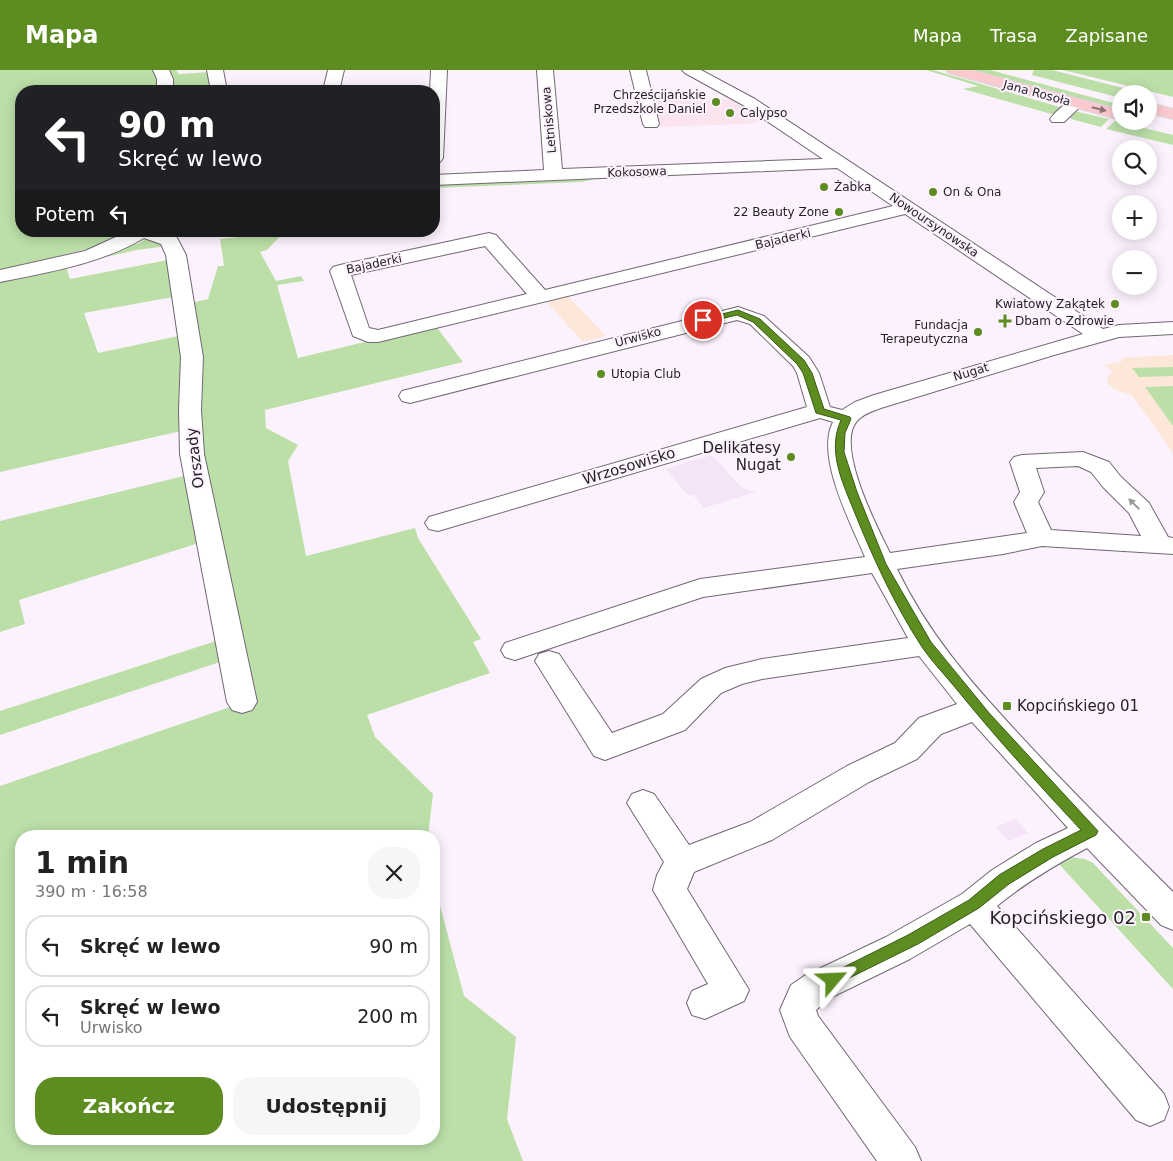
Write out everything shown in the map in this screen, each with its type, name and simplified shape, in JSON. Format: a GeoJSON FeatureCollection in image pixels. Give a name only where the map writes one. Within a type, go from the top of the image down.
{"type":"FeatureCollection","features":[{"type":"Feature","properties":{"kind":"main road","name":"Jana Rosoła"},"geometry":{"type":"LineString","coordinates":[[954,70],[1112,113]]}},
{"type":"Feature","properties":{"kind":"main road","name":"Jana Rosoła"},"geometry":{"type":"LineString","coordinates":[[1003,70],[1112,100]]}},
{"type":"Feature","properties":{"kind":"main road"},"geometry":{"type":"LineString","coordinates":[[1157,110],[1173,114]]}},
{"type":"Feature","properties":{"kind":"main road"},"geometry":{"type":"LineString","coordinates":[[1157,123],[1173,127]]}},
{"type":"Feature","properties":{"kind":"street"},"geometry":{"type":"LineString","coordinates":[[161,70],[164,85]]}},
{"type":"Feature","properties":{"kind":"street"},"geometry":{"type":"LineString","coordinates":[[215,70],[218,85]]}},
{"type":"Feature","properties":{"kind":"street"},"geometry":{"type":"LineString","coordinates":[[332,85],[336,70]]}},
{"type":"Feature","properties":{"kind":"street"},"geometry":{"type":"LineString","coordinates":[[438,85],[439,70]]}},
{"type":"Feature","properties":{"kind":"street","name":"Letniskowa"},"geometry":{"type":"LineString","coordinates":[[544,70],[553,170]]}},
{"type":"Feature","properties":{"kind":"street"},"geometry":{"type":"LineString","coordinates":[[638,70],[652,124]]}},
{"type":"Feature","properties":{"kind":"street","name":"Nowoursynowska"},"geometry":{"type":"LineString","coordinates":[[690,70],[749,102],[1101,337]]}},
{"type":"Feature","properties":{"kind":"street"},"geometry":{"type":"LineString","coordinates":[[1058,119],[1076,103]]}},
{"type":"Feature","properties":{"kind":"street","name":"Kokosowa"},"geometry":{"type":"LineString","coordinates":[[440,180],[840,163]]}},
{"type":"Feature","properties":{"kind":"street","name":"Bajaderki"},"geometry":{"type":"LineString","coordinates":[[540,296],[489,239],[340,271],[360,332],[368,336],[385,334],[909,208]]}},
{"type":"Feature","properties":{"kind":"street"},"geometry":{"type":"LineString","coordinates":[[0,276],[102,252],[119,246],[133,237]]}},
{"type":"Feature","properties":{"kind":"street","name":"Orszady"},"geometry":{"type":"LineString","coordinates":[[160,237],[169,240],[176,255],[192,357],[190,410],[192,454],[242,702]]}},
{"type":"Feature","properties":{"kind":"street","name":"Urwisko"},"geometry":{"type":"LineString","coordinates":[[410,396],[738,313],[756,320],[801,362],[833,415]]}},
{"type":"Feature","properties":{"kind":"street","name":"Nugat"},"geometry":{"type":"LineString","coordinates":[[833,415],[862,408],[882,400],[1046,350],[1133,329],[1173,328]]}},
{"type":"Feature","properties":{"kind":"street","name":"Nugat"},"geometry":{"type":"LineString","coordinates":[[1101,337],[1125,338],[1173,334]]}},
{"type":"Feature","properties":{"kind":"street"},"geometry":{"type":"LineString","coordinates":[[833,415],[840,433],[839,452],[852,492],[880,564],[926,644],[978,708],[1034,772],[1173,915]]}},
{"type":"Feature","properties":{"kind":"street","name":"Wrzosowisko"},"geometry":{"type":"LineString","coordinates":[[438,523],[833,415]]}},
{"type":"Feature","properties":{"kind":"street"},"geometry":{"type":"LineString","coordinates":[[1042,538],[1026,502],[1032,492],[1022,462],[1091,463],[1140,510],[1166,546]]}},
{"type":"Feature","properties":{"kind":"street"},"geometry":{"type":"LineString","coordinates":[[516,650],[700,588],[880,564],[1003,546],[1042,538],[1166,546]]}},
{"type":"Feature","properties":{"kind":"street"},"geometry":{"type":"LineString","coordinates":[[549,661],[605,748],[674,722],[711,686],[735,674],[926,644]]}},
{"type":"Feature","properties":{"kind":"street"},"geometry":{"type":"LineString","coordinates":[[705,1003],[730,990],[670,890],[674,876],[682,862],[761,831],[858,774],[906,751],[930,726],[978,708]]}},
{"type":"Feature","properties":{"kind":"street"},"geometry":{"type":"LineString","coordinates":[[643,803],[682,862]]}},
{"type":"Feature","properties":{"kind":"street"},"geometry":{"type":"LineString","coordinates":[[901,1161],[803,1025],[798,1010],[804,996],[817,987],[898,948],[974,904],[1004,880],[1048,853],[1091,831]]}},
{"type":"Feature","properties":{"kind":"street"},"geometry":{"type":"LineString","coordinates":[[974,904],[1150,1107]]}},
{"type":"Feature","properties":{"kind":"shaded area"},"geometry":{"type":"Polygon","coordinates":[[[730,99],[766,121],[747,124],[660,127],[654,101],[730,99]]]}},
{"type":"Feature","properties":{"kind":"shaded area"},"geometry":{"type":"Polygon","coordinates":[[[566,294],[606,336],[583,342],[544,299],[566,294]]]}},
{"type":"Feature","properties":{"kind":"shaded area"},"geometry":{"type":"Polygon","coordinates":[[[1173,355],[1173,453],[1132,395],[1116,390],[1108,384],[1107,377],[1113,371],[1104,365],[1123,361],[1121,358],[1173,355]]]}},
{"type":"Feature","properties":{"kind":"shaded area"},"geometry":{"type":"Polygon","coordinates":[[[712,455],[740,486],[750,491],[758,491],[704,508],[693,495],[688,495],[665,469],[712,455]]]}},
{"type":"Feature","properties":{"kind":"shaded area"},"geometry":{"type":"Polygon","coordinates":[[[1016,819],[1028,833],[1009,841],[996,827],[1016,819]]]}},
{"type":"Feature","properties":{"kind":"green space"},"geometry":{"type":"Polygon","coordinates":[[[0,70],[154,70],[158,85],[15,85],[15,237],[118,237],[104,245],[0,270],[0,70]]]}},
{"type":"Feature","properties":{"kind":"green space"},"geometry":{"type":"Polygon","coordinates":[[[164,70],[176,70],[179,74],[209,72],[212,85],[168,85],[164,70]]]}},
{"type":"Feature","properties":{"kind":"green space"},"geometry":{"type":"Polygon","coordinates":[[[926,70],[933,70],[1063,108],[1055,115],[963,89],[978,86],[926,70]]]}},
{"type":"Feature","properties":{"kind":"green space"},"geometry":{"type":"Polygon","coordinates":[[[969,70],[990,70],[1112,103],[1112,109],[969,70]]]}},
{"type":"Feature","properties":{"kind":"green space"},"geometry":{"type":"Polygon","coordinates":[[[1034,70],[1052,70],[1112,85],[1112,96],[1032,75],[1034,70]]]}},
{"type":"Feature","properties":{"kind":"green space"},"geometry":{"type":"Polygon","coordinates":[[[1063,70],[1173,70],[1173,97],[1157,93],[1157,85],[1124,85],[1063,70]]]}},
{"type":"Feature","properties":{"kind":"green space"},"geometry":{"type":"Polygon","coordinates":[[[1074,111],[1109,119],[1101,127],[1071,119],[1070,117],[1074,111]]]}},
{"type":"Feature","properties":{"kind":"green space"},"geometry":{"type":"Polygon","coordinates":[[[1112,124],[1112,130],[1152,130],[1173,135],[1173,145],[1157,140],[1106,129],[1112,124]]]}},
{"type":"Feature","properties":{"kind":"green space"},"geometry":{"type":"Polygon","coordinates":[[[612,175],[582,182],[440,188],[440,183],[612,175]]]}},
{"type":"Feature","properties":{"kind":"green space"},"geometry":{"type":"Polygon","coordinates":[[[279,237],[267,250],[260,252],[276,281],[301,276],[304,281],[277,285],[298,358],[435,325],[463,362],[265,410],[266,428],[298,445],[288,461],[306,556],[415,528],[418,538],[481,639],[473,642],[490,673],[367,715],[375,737],[433,794],[429,830],[15,830],[15,1145],[440,1145],[440,906],[464,996],[516,1037],[507,1119],[523,1161],[0,1161],[0,786],[233,706],[204,455],[190,303],[208,299],[218,266],[224,266],[220,239],[279,237]]]}},
{"type":"Feature","properties":{"kind":"green space"},"geometry":{"type":"Polygon","coordinates":[[[146,239],[167,246],[137,250],[66,266],[70,279],[173,259],[179,296],[84,313],[98,353],[183,335],[181,431],[0,472],[0,281],[133,243],[137,244],[146,239]]]}},
{"type":"Feature","properties":{"kind":"green space"},"geometry":{"type":"Polygon","coordinates":[[[1173,367],[1173,376],[1139,377],[1132,368],[1173,367]]]}},
{"type":"Feature","properties":{"kind":"green space"},"geometry":{"type":"Polygon","coordinates":[[[1173,386],[1173,426],[1145,387],[1173,386]]]}},
{"type":"Feature","properties":{"kind":"green space"},"geometry":{"type":"Polygon","coordinates":[[[188,475],[199,543],[19,600],[25,624],[0,632],[0,521],[188,475]]]}},
{"type":"Feature","properties":{"kind":"green space"},"geometry":{"type":"Polygon","coordinates":[[[219,640],[223,661],[0,735],[0,711],[219,640]]]}},
{"type":"Feature","properties":{"kind":"green space"},"geometry":{"type":"Polygon","coordinates":[[[1069,857],[1085,859],[1093,863],[1173,948],[1173,989],[1058,863],[1069,857]]]}},
{"type":"Feature","properties":{"kind":"place","name":"Chrześcijańskie Przedszkole Daniel"},"geometry":{"type":"Point","coordinates":[716,102]}},
{"type":"Feature","properties":{"kind":"place","name":"Calypso"},"geometry":{"type":"Point","coordinates":[730,113]}},
{"type":"Feature","properties":{"kind":"place","name":"Żabka"},"geometry":{"type":"Point","coordinates":[824,187]}},
{"type":"Feature","properties":{"kind":"place","name":"On & Ona"},"geometry":{"type":"Point","coordinates":[933,192]}},
{"type":"Feature","properties":{"kind":"place","name":"22 Beauty Zone"},"geometry":{"type":"Point","coordinates":[839,212]}},
{"type":"Feature","properties":{"kind":"place","name":"Kwiatowy Zakątek"},"geometry":{"type":"Point","coordinates":[1115,304]}},
{"type":"Feature","properties":{"kind":"place","name":"Dbam o Zdrowie"},"geometry":{"type":"Point","coordinates":[1005,321]}},
{"type":"Feature","properties":{"kind":"place","name":"Fundacja Terapeutyczna"},"geometry":{"type":"Point","coordinates":[978,332]}},
{"type":"Feature","properties":{"kind":"place","name":"Utopia Club"},"geometry":{"type":"Point","coordinates":[601,374]}},
{"type":"Feature","properties":{"kind":"place","name":"Delikatesy Nugat"},"geometry":{"type":"Point","coordinates":[791,457]}},
{"type":"Feature","properties":{"kind":"place","name":"Kopcińskiego 01"},"geometry":{"type":"Point","coordinates":[1007,706]}},
{"type":"Feature","properties":{"kind":"place","name":"Kopcińskiego 02"},"geometry":{"type":"Point","coordinates":[1146,917]}},
{"type":"Feature","properties":{"kind":"route"},"geometry":{"type":"LineString","coordinates":[[703,320],[738,313],[756,320],[801,362],[808,373],[820,411],[846,419],[838,444],[852,492],[880,564],[926,644],[986,718],[1034,772],[1091,831],[1048,853],[1004,880],[974,904],[898,948],[833,980]]}}]}
